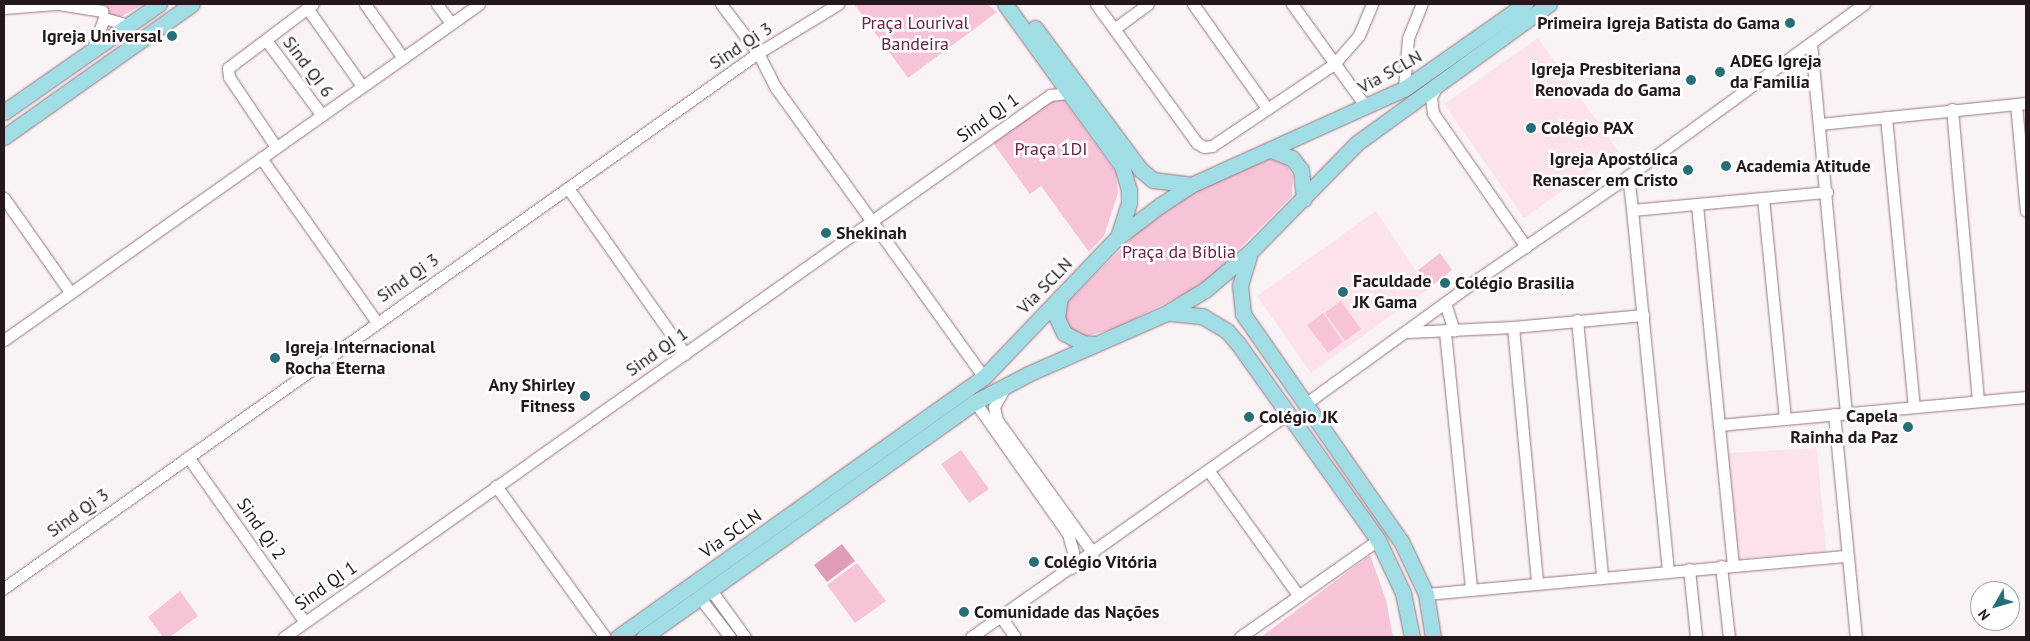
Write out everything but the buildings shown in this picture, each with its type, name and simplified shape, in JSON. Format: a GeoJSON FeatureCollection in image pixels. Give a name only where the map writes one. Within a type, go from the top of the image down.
{"type":"FeatureCollection","features":[{"type":"Feature","properties":{"kind":"main road"},"geometry":{"type":"LineString","coordinates":[[23,123],[14,118],[8,110],[158,4]]}},
{"type":"Feature","properties":{"kind":"main road"},"geometry":{"type":"LineString","coordinates":[[4,135],[192,4]]}},
{"type":"Feature","properties":{"kind":"main road"},"geometry":{"type":"LineString","coordinates":[[1005,4],[1068,93],[1118,158],[1127,176],[1129,203],[1117,238]]}},
{"type":"Feature","properties":{"kind":"main road"},"geometry":{"type":"LineString","coordinates":[[1018,4],[1130,159],[1153,180],[1190,185]]}},
{"type":"Feature","properties":{"kind":"main road","name":"Via SCLN"},"geometry":{"type":"LineString","coordinates":[[644,637],[706,594],[734,555],[984,377],[1117,238],[1190,185],[1404,89],[1525,4]]}},
{"type":"Feature","properties":{"kind":"main road","name":"Via SCLN"},"geometry":{"type":"LineString","coordinates":[[618,637],[723,572],[743,568],[975,402],[1096,344],[1164,314],[1205,290],[1251,251],[1357,143],[1549,4]]}},
{"type":"Feature","properties":{"kind":"main road"},"geometry":{"type":"LineString","coordinates":[[1271,150],[1292,158],[1301,170],[1304,199]]}},
{"type":"Feature","properties":{"kind":"main road"},"geometry":{"type":"LineString","coordinates":[[1251,251],[1242,272],[1240,300],[1243,314],[1325,435],[1401,541],[1426,594],[1433,637]]}},
{"type":"Feature","properties":{"kind":"main road"},"geometry":{"type":"LineString","coordinates":[[1060,298],[1057,318],[1064,333],[1078,341],[1096,344]]}},
{"type":"Feature","properties":{"kind":"main road"},"geometry":{"type":"LineString","coordinates":[[1164,314],[1192,313],[1214,321],[1239,345],[1378,540],[1403,593],[1412,637]]}},
{"type":"Feature","properties":{"kind":"main road"},"geometry":{"type":"LineString","coordinates":[[1262,379],[1265,371],[1277,366]]}},
{"type":"Feature","properties":{"kind":"main road"},"geometry":{"type":"LineString","coordinates":[[1308,443],[1316,451],[1321,450],[1326,443],[1325,435]]}},
{"type":"Feature","properties":{"kind":"main road"},"geometry":{"type":"LineString","coordinates":[[734,555],[736,562],[743,568]]}},
{"type":"Feature","properties":{"kind":"street"},"geometry":{"type":"LineString","coordinates":[[4,8],[57,4],[103,11],[129,25]]}},
{"type":"Feature","properties":{"kind":"street"},"geometry":{"type":"LineString","coordinates":[[365,4],[403,58]]}},
{"type":"Feature","properties":{"kind":"street"},"geometry":{"type":"LineString","coordinates":[[437,4],[451,24]]}},
{"type":"Feature","properties":{"kind":"street"},"geometry":{"type":"LineString","coordinates":[[4,340],[479,4]]}},
{"type":"Feature","properties":{"kind":"street"},"geometry":{"type":"LineString","coordinates":[[721,4],[758,53],[776,88],[873,219],[984,377]]}},
{"type":"Feature","properties":{"kind":"street","name":"Sind Qi 3"},"geometry":{"type":"LineString","coordinates":[[4,588],[376,321],[758,53],[838,4]]}},
{"type":"Feature","properties":{"kind":"street"},"geometry":{"type":"LineString","coordinates":[[1096,4],[1200,146],[1212,146],[1334,64],[1359,35],[1372,4]]}},
{"type":"Feature","properties":{"kind":"street"},"geometry":{"type":"LineString","coordinates":[[1114,29],[1148,4]]}},
{"type":"Feature","properties":{"kind":"street"},"geometry":{"type":"LineString","coordinates":[[1193,4],[1267,108]]}},
{"type":"Feature","properties":{"kind":"street"},"geometry":{"type":"LineString","coordinates":[[1292,4],[1366,107]]}},
{"type":"Feature","properties":{"kind":"street"},"geometry":{"type":"LineString","coordinates":[[1404,89],[1408,38],[1422,4]]}},
{"type":"Feature","properties":{"kind":"street"},"geometry":{"type":"LineString","coordinates":[[1504,19],[1511,4]]}},
{"type":"Feature","properties":{"kind":"street"},"geometry":{"type":"LineString","coordinates":[[1305,404],[1628,176],[1864,4]]}},
{"type":"Feature","properties":{"kind":"street"},"geometry":{"type":"LineString","coordinates":[[276,147],[227,73],[228,68],[310,6],[362,86]]}},
{"type":"Feature","properties":{"kind":"street"},"geometry":{"type":"LineString","coordinates":[[92,51],[103,11]]}},
{"type":"Feature","properties":{"kind":"street","name":"Sind QI 6"},"geometry":{"type":"LineString","coordinates":[[266,40],[321,114]]}},
{"type":"Feature","properties":{"kind":"street"},"geometry":{"type":"LineString","coordinates":[[1811,43],[1827,192],[1846,412]]}},
{"type":"Feature","properties":{"kind":"street"},"geometry":{"type":"LineString","coordinates":[[1050,95],[1058,78]]}},
{"type":"Feature","properties":{"kind":"street"},"geometry":{"type":"LineString","coordinates":[[1433,113],[1431,97],[1438,84]]}},
{"type":"Feature","properties":{"kind":"street"},"geometry":{"type":"LineString","coordinates":[[1050,95],[1068,93]]}},
{"type":"Feature","properties":{"kind":"street","name":"Sind QI 1"},"geometry":{"type":"LineString","coordinates":[[284,637],[1050,95]]}},
{"type":"Feature","properties":{"kind":"street"},"geometry":{"type":"LineString","coordinates":[[1820,124],[2021,103],[2026,211]]}},
{"type":"Feature","properties":{"kind":"street"},"geometry":{"type":"LineString","coordinates":[[1406,106],[1426,108],[1433,113],[1526,247]]}},
{"type":"Feature","properties":{"kind":"street"},"geometry":{"type":"LineString","coordinates":[[1952,110],[1978,401]]}},
{"type":"Feature","properties":{"kind":"street"},"geometry":{"type":"LineString","coordinates":[[1886,117],[1914,406]]}},
{"type":"Feature","properties":{"kind":"street"},"geometry":{"type":"LineString","coordinates":[[261,158],[376,321]]}},
{"type":"Feature","properties":{"kind":"street"},"geometry":{"type":"LineString","coordinates":[[1628,176],[1668,571]]}},
{"type":"Feature","properties":{"kind":"street"},"geometry":{"type":"LineString","coordinates":[[568,188],[685,354]]}},
{"type":"Feature","properties":{"kind":"street"},"geometry":{"type":"LineString","coordinates":[[1632,210],[1827,192]]}},
{"type":"Feature","properties":{"kind":"street"},"geometry":{"type":"LineString","coordinates":[[4,198],[70,292]]}},
{"type":"Feature","properties":{"kind":"street"},"geometry":{"type":"LineString","coordinates":[[1763,198],[1784,418]]}},
{"type":"Feature","properties":{"kind":"street"},"geometry":{"type":"LineString","coordinates":[[1697,205],[1719,425],[1729,637]]}},
{"type":"Feature","properties":{"kind":"street"},"geometry":{"type":"LineString","coordinates":[[1445,304],[1449,331],[1471,590]]}},
{"type":"Feature","properties":{"kind":"street"},"geometry":{"type":"LineString","coordinates":[[1408,332],[1513,327],[1643,315]]}},
{"type":"Feature","properties":{"kind":"street"},"geometry":{"type":"LineString","coordinates":[[1577,320],[1602,577]]}},
{"type":"Feature","properties":{"kind":"street"},"geometry":{"type":"LineString","coordinates":[[1513,327],[1537,582]]}},
{"type":"Feature","properties":{"kind":"street"},"geometry":{"type":"LineString","coordinates":[[1005,387],[994,407],[997,420],[1093,553]]}},
{"type":"Feature","properties":{"kind":"street"},"geometry":{"type":"LineString","coordinates":[[1719,425],[2026,396]]}},
{"type":"Feature","properties":{"kind":"street"},"geometry":{"type":"LineString","coordinates":[[975,402],[1068,534],[1073,552],[1071,568]]}},
{"type":"Feature","properties":{"kind":"street"},"geometry":{"type":"LineString","coordinates":[[971,637],[1093,553],[1287,414]]}},
{"type":"Feature","properties":{"kind":"street"},"geometry":{"type":"LineString","coordinates":[[1834,414],[1856,637]]}},
{"type":"Feature","properties":{"kind":"street","name":"Sind Qi 2"},"geometry":{"type":"LineString","coordinates":[[188,457],[305,622]]}},
{"type":"Feature","properties":{"kind":"street"},"geometry":{"type":"LineString","coordinates":[[1208,470],[1299,596]]}},
{"type":"Feature","properties":{"kind":"street"},"geometry":{"type":"LineString","coordinates":[[496,486],[604,637]]}},
{"type":"Feature","properties":{"kind":"street"},"geometry":{"type":"LineString","coordinates":[[1240,637],[1378,540]]}},
{"type":"Feature","properties":{"kind":"street"},"geometry":{"type":"LineString","coordinates":[[1426,594],[1537,582],[1847,556]]}},
{"type":"Feature","properties":{"kind":"street"},"geometry":{"type":"LineString","coordinates":[[1689,569],[1696,637]]}},
{"type":"Feature","properties":{"kind":"street"},"geometry":{"type":"LineString","coordinates":[[706,594],[730,637]]}},
{"type":"Feature","properties":{"kind":"street"},"geometry":{"type":"LineString","coordinates":[[706,594],[745,637]]}},
{"type":"Feature","properties":{"kind":"street"},"geometry":{"type":"LineString","coordinates":[[1001,617],[1015,637]]}},
{"type":"Feature","properties":{"kind":"shaded area","name":"Colégio PAX"},"geometry":{"type":"Polygon","coordinates":[[[1538,38],[1618,151],[1524,218],[1444,104],[1538,38]]]}},
{"type":"Feature","properties":{"kind":"shaded area","name":"Faculdade JK Gama"},"geometry":{"type":"Polygon","coordinates":[[[1376,211],[1428,289],[1311,373],[1257,296],[1376,211]]]}},
{"type":"Feature","properties":{"kind":"shaded area"},"geometry":{"type":"Polygon","coordinates":[[[1817,448],[1826,551],[1737,559],[1729,453],[1817,448]]]}},
{"type":"Feature","properties":{"kind":"shaded area"},"geometry":{"type":"Polygon","coordinates":[[[842,544],[855,561],[827,582],[814,565],[842,544]]]}},
{"type":"Feature","properties":{"kind":"green space"},"geometry":{"type":"Polygon","coordinates":[[[106,4],[144,4],[119,18],[110,15],[106,4]]]}},
{"type":"Feature","properties":{"kind":"green space","name":"Praça Lourival Bandeira"},"geometry":{"type":"Polygon","coordinates":[[[854,4],[987,4],[997,12],[908,78],[854,4]]]}},
{"type":"Feature","properties":{"kind":"green space","name":"Praça 1DI"},"geometry":{"type":"Polygon","coordinates":[[[1062,98],[1116,173],[1118,193],[1104,236],[1089,252],[1041,186],[1030,194],[993,143],[1053,100],[1062,98]]]}},
{"type":"Feature","properties":{"kind":"green space","name":"Praça da Bíblia"},"geometry":{"type":"Polygon","coordinates":[[[1271,159],[1286,165],[1293,176],[1292,196],[1204,284],[1116,328],[1080,338],[1066,327],[1065,305],[1139,231],[1206,184],[1271,159]]]}},
{"type":"Feature","properties":{"kind":"green space"},"geometry":{"type":"Polygon","coordinates":[[[1440,253],[1452,270],[1430,287],[1418,270],[1440,253]]]}},
{"type":"Feature","properties":{"kind":"green space"},"geometry":{"type":"Polygon","coordinates":[[[1341,301],[1361,329],[1345,341],[1325,313],[1341,301]]]}},
{"type":"Feature","properties":{"kind":"green space"},"geometry":{"type":"Polygon","coordinates":[[[1323,313],[1343,342],[1328,353],[1307,325],[1323,313]]]}},
{"type":"Feature","properties":{"kind":"green space"},"geometry":{"type":"Polygon","coordinates":[[[961,450],[989,489],[969,503],[941,464],[961,450]]]}},
{"type":"Feature","properties":{"kind":"green space"},"geometry":{"type":"Polygon","coordinates":[[[1370,555],[1386,600],[1393,637],[1261,637],[1370,555]]]}},
{"type":"Feature","properties":{"kind":"green space"},"geometry":{"type":"Polygon","coordinates":[[[857,563],[886,601],[855,623],[827,585],[857,563]]]}},
{"type":"Feature","properties":{"kind":"green space"},"geometry":{"type":"Polygon","coordinates":[[[180,591],[198,616],[170,637],[163,637],[148,617],[180,591]]]}},
{"type":"Feature","properties":{"kind":"place","name":"Primeira Igreja Batista do Gama"},"geometry":{"type":"Point","coordinates":[1790,23]}},
{"type":"Feature","properties":{"kind":"place","name":"Igreja Universal"},"geometry":{"type":"Point","coordinates":[172,36]}},
{"type":"Feature","properties":{"kind":"place","name":"ADEG Igreja da Familia"},"geometry":{"type":"Point","coordinates":[1720,72]}},
{"type":"Feature","properties":{"kind":"place","name":"Igreja Presbiteriana Renovada do Gama"},"geometry":{"type":"Point","coordinates":[1691,80]}},
{"type":"Feature","properties":{"kind":"place","name":"Colégio PAX"},"geometry":{"type":"Point","coordinates":[1531,128]}},
{"type":"Feature","properties":{"kind":"place","name":"Academia Atitude"},"geometry":{"type":"Point","coordinates":[1726,166]}},
{"type":"Feature","properties":{"kind":"place","name":"Igreja Apostólica Renascer em Cristo"},"geometry":{"type":"Point","coordinates":[1688,170]}},
{"type":"Feature","properties":{"kind":"place","name":"Shekinah"},"geometry":{"type":"Point","coordinates":[826,233]}},
{"type":"Feature","properties":{"kind":"place","name":"Colégio Brasilia"},"geometry":{"type":"Point","coordinates":[1445,283]}},
{"type":"Feature","properties":{"kind":"place","name":"Faculdade JK Gama"},"geometry":{"type":"Point","coordinates":[1343,292]}},
{"type":"Feature","properties":{"kind":"place","name":"Igreja Internacional Rocha Eterna"},"geometry":{"type":"Point","coordinates":[275,358]}},
{"type":"Feature","properties":{"kind":"place","name":"Any Shirley Fitness"},"geometry":{"type":"Point","coordinates":[585,396]}},
{"type":"Feature","properties":{"kind":"place","name":"Colégio JK"},"geometry":{"type":"Point","coordinates":[1249,417]}},
{"type":"Feature","properties":{"kind":"place","name":"Capela Rainha da Paz"},"geometry":{"type":"Point","coordinates":[1908,427]}},
{"type":"Feature","properties":{"kind":"place","name":"Colégio Vitória"},"geometry":{"type":"Point","coordinates":[1034,562]}},
{"type":"Feature","properties":{"kind":"place","name":"Comunidade das Nações"},"geometry":{"type":"Point","coordinates":[964,612]}}]}
